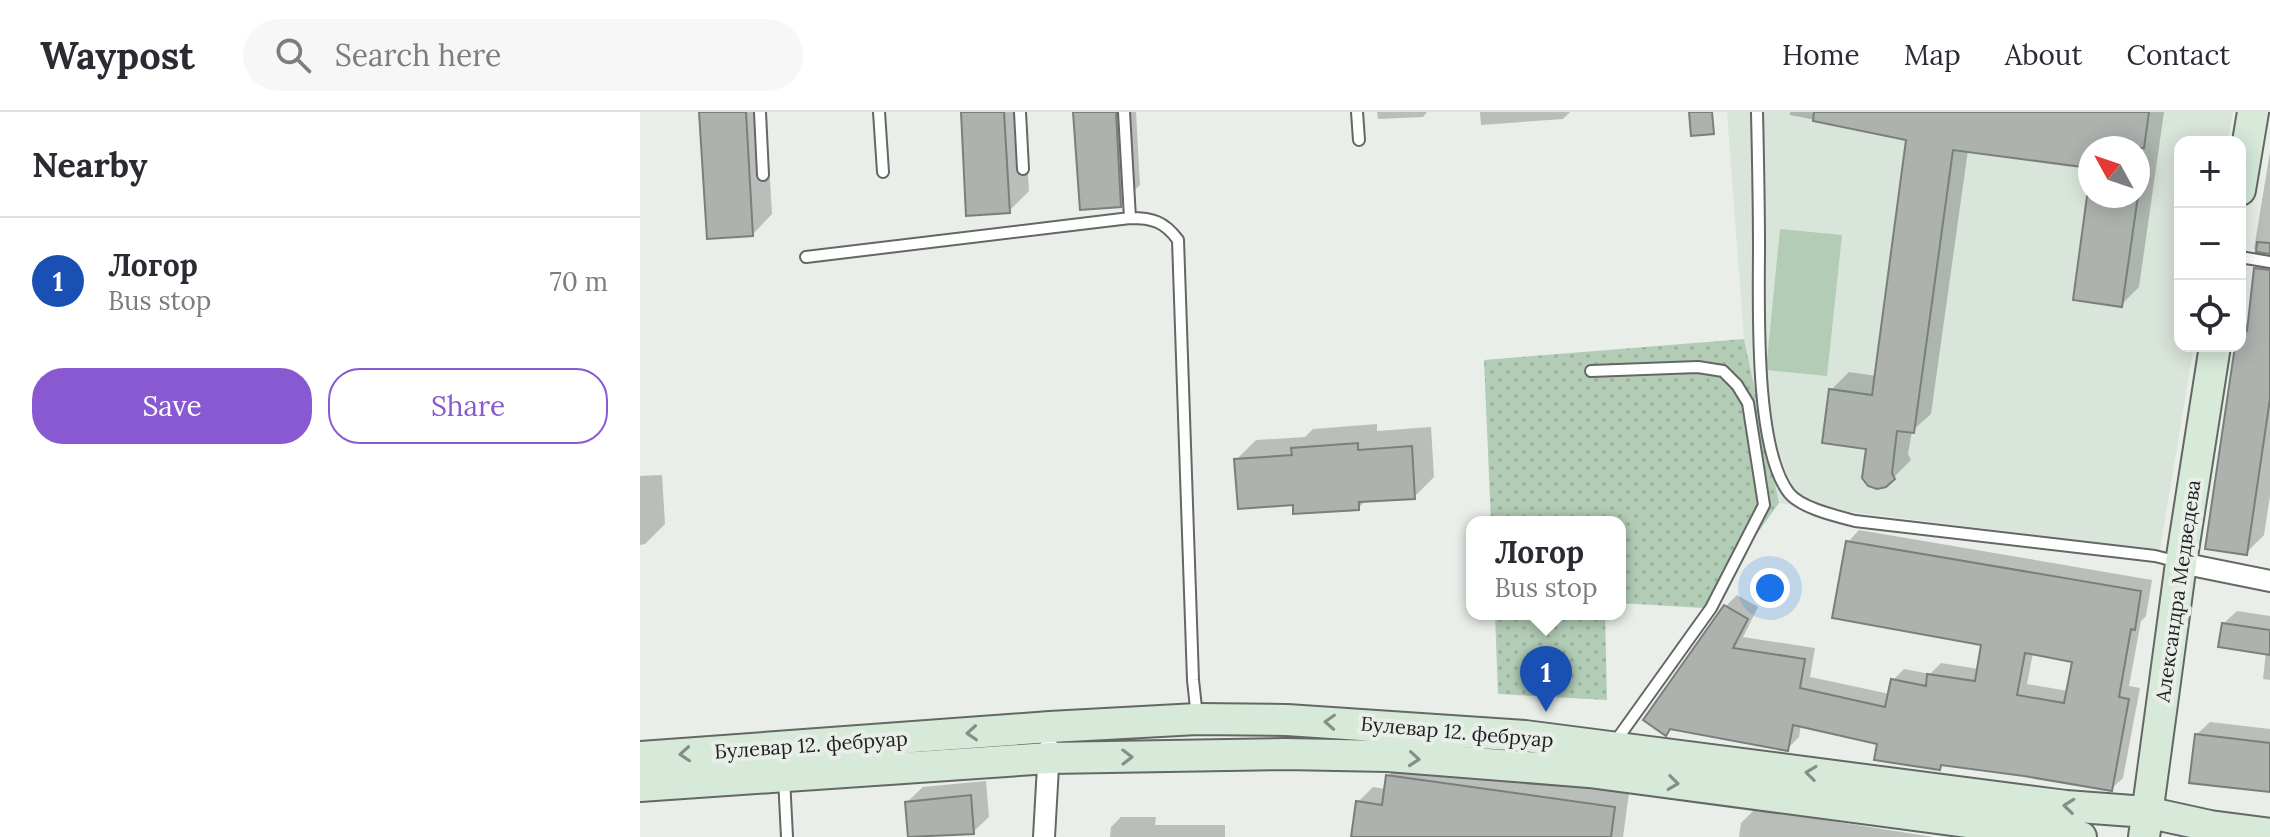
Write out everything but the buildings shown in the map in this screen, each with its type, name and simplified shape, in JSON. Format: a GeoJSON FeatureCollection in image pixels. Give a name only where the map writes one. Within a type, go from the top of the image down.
{"type":"FeatureCollection","features":[{"type":"Feature","properties":{"kind":"main road"},"geometry":{"type":"LineString","coordinates":[[2246,154],[2253,112]]}},
{"type":"Feature","properties":{"kind":"main road","name":"Александра Медведева"},"geometry":{"type":"LineString","coordinates":[[2145,825],[2214,352]]}},
{"type":"Feature","properties":{"kind":"main road","name":"Булевар 12. фебруар"},"geometry":{"type":"LineString","coordinates":[[640,757],[1050,727],[1197,719],[1287,720],[1525,736],[2066,806],[2145,825],[2210,826],[2270,834]]}},
{"type":"Feature","properties":{"kind":"main road","name":"Булевар 12. фебруар"},"geometry":{"type":"LineString","coordinates":[[640,786],[1049,758],[1285,754],[1388,756],[1589,772],[2081,837]]}},
{"type":"Feature","properties":{"kind":"street"},"geometry":{"type":"LineString","coordinates":[[2181,563],[2270,581]]}},
{"type":"Feature","properties":{"kind":"street"},"geometry":{"type":"LineString","coordinates":[[1044,837],[1050,727]]}},
{"type":"Feature","properties":{"kind":"lane"},"geometry":{"type":"LineString","coordinates":[[760,112],[763,175]]}},
{"type":"Feature","properties":{"kind":"lane"},"geometry":{"type":"LineString","coordinates":[[879,112],[883,172]]}},
{"type":"Feature","properties":{"kind":"lane"},"geometry":{"type":"LineString","coordinates":[[1020,112],[1023,169]]}},
{"type":"Feature","properties":{"kind":"lane"},"geometry":{"type":"LineString","coordinates":[[1124,112],[1130,218]]}},
{"type":"Feature","properties":{"kind":"lane"},"geometry":{"type":"LineString","coordinates":[[1357,112],[1359,140]]}},
{"type":"Feature","properties":{"kind":"lane"},"geometry":{"type":"LineString","coordinates":[[1757,112],[1760,360],[1769,442],[1778,476],[1791,496],[1822,512],[1855,521],[2155,556],[2181,563]]}},
{"type":"Feature","properties":{"kind":"lane"},"geometry":{"type":"LineString","coordinates":[[806,257],[1130,218],[1150,218],[1167,225],[1178,240],[1193,680],[1197,719]]}},
{"type":"Feature","properties":{"kind":"lane"},"geometry":{"type":"LineString","coordinates":[[2246,258],[2270,262]]}},
{"type":"Feature","properties":{"kind":"lane"},"geometry":{"type":"LineString","coordinates":[[1591,371],[1698,367],[1723,371],[1737,385],[1748,403],[1764,505],[1711,608],[1641,702],[1612,748]]}},
{"type":"Feature","properties":{"kind":"lane"},"geometry":{"type":"LineString","coordinates":[[784,776],[787,837]]}},
{"type":"Feature","properties":{"kind":"shaded area"},"geometry":{"type":"Polygon","coordinates":[[[1727,112],[2233,112],[2229,136],[2174,136],[2174,352],[2193,352],[2160,550],[1779,503],[1744,339],[1727,112]]]}},
{"type":"Feature","properties":{"kind":"green space"},"geometry":{"type":"Polygon","coordinates":[[[1780,229],[1842,235],[1827,376],[1766,370],[1780,229]]]}},
{"type":"Feature","properties":{"kind":"green space"},"geometry":{"type":"Polygon","coordinates":[[[1744,339],[1779,503],[1704,608],[1626,603],[1626,516],[1491,516],[1484,360],[1744,339]]]}},
{"type":"Feature","properties":{"kind":"green space"},"geometry":{"type":"Polygon","coordinates":[[[1495,620],[1605,620],[1607,700],[1498,694],[1495,620]]]}},
{"type":"Feature","properties":{"kind":"place","name":"Логор"},"geometry":{"type":"Point","coordinates":[1546,712]}}]}
